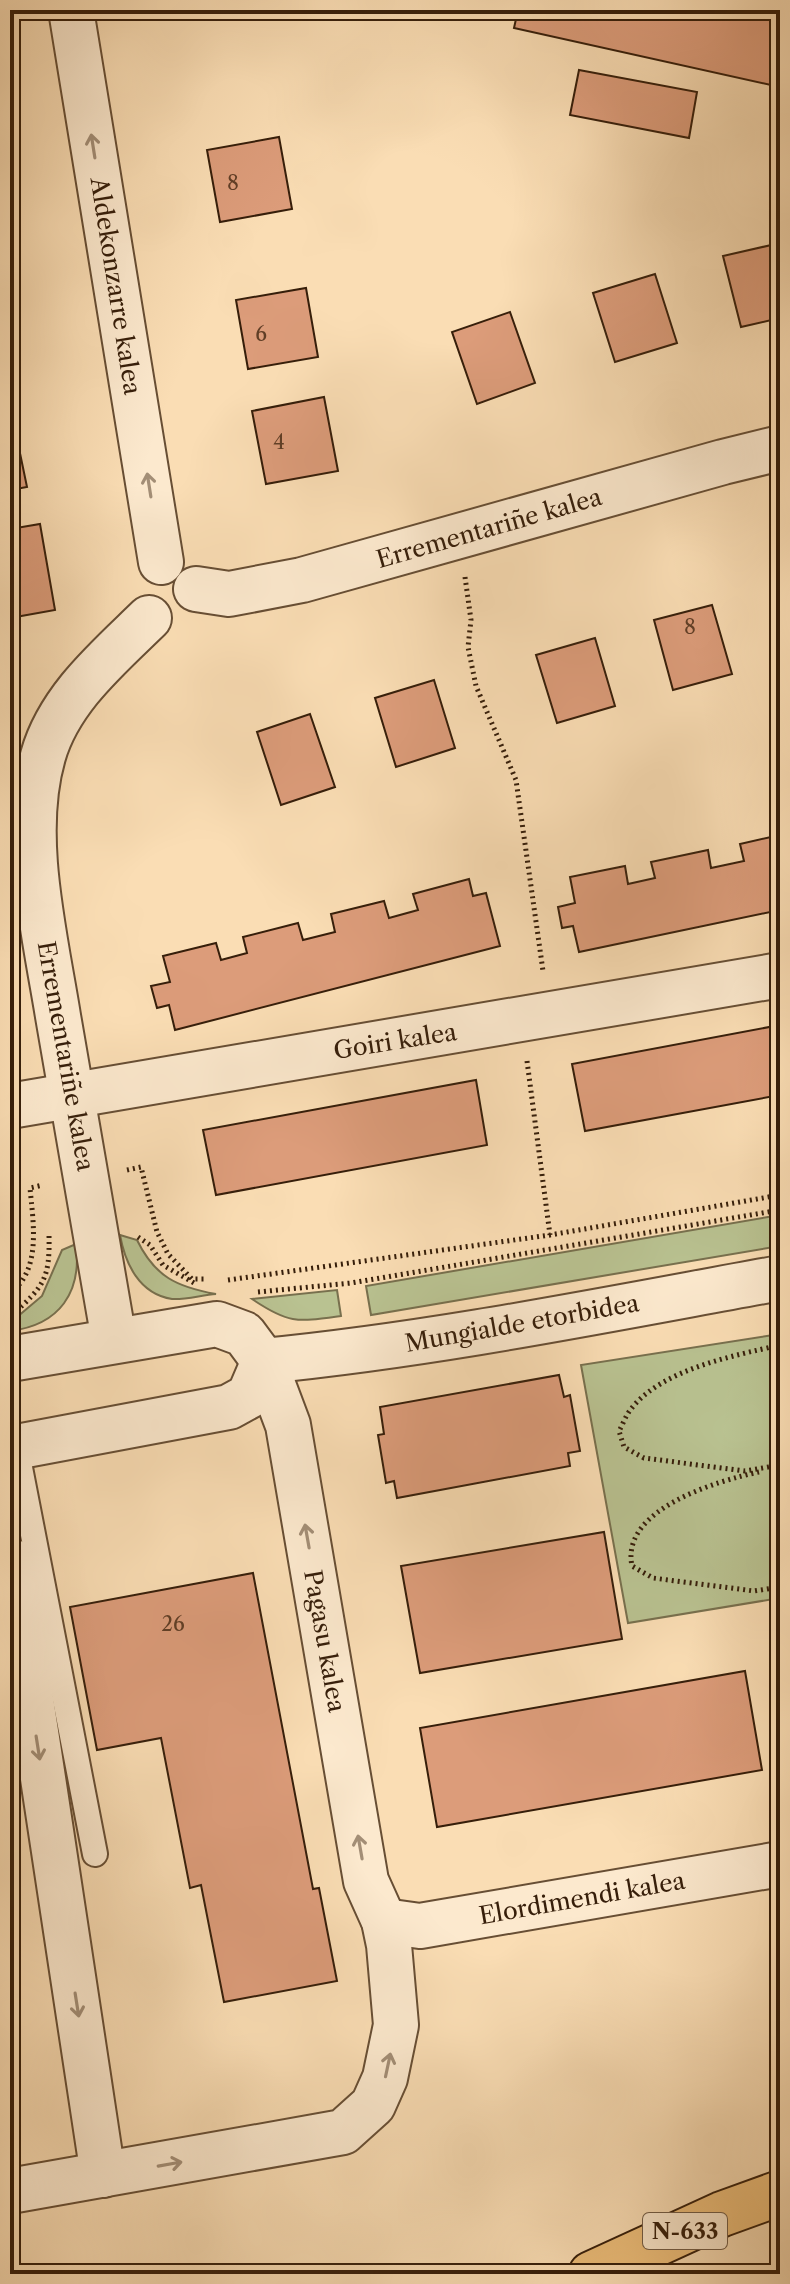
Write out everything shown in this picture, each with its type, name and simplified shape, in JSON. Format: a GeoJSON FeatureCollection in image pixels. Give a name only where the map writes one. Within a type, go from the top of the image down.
{"type":"FeatureCollection","features":[{"type":"Feature","properties":{"kind":"highway","name":"N-633"},"geometry":{"type":"LineString","coordinates":[[591,2274],[722,2214],[780,2193]]}},
{"type":"Feature","properties":{"kind":"street","name":"Aldekonzarre kalea"},"geometry":{"type":"LineString","coordinates":[[71,10],[161,562]]}},
{"type":"Feature","properties":{"kind":"street","name":"Errementariñe kalea"},"geometry":{"type":"LineString","coordinates":[[196,589],[229,594],[302,580],[780,448]]}},
{"type":"Feature","properties":{"kind":"street"},"geometry":{"type":"LineString","coordinates":[[161,562],[180,566],[193,580],[196,589],[192,608],[185,616],[167,623],[149,618],[142,610],[135,591],[143,572],[161,562]]}},
{"type":"Feature","properties":{"kind":"street","name":"Errementariñe kalea"},"geometry":{"type":"LineString","coordinates":[[114,1340],[72,1094],[26,902],[34,830],[24,784],[43,755],[66,706],[106,660],[149,618]]}},
{"type":"Feature","properties":{"kind":"street","name":"Goiri kalea"},"geometry":{"type":"LineString","coordinates":[[19,1105],[780,975]]}},
{"type":"Feature","properties":{"kind":"street","name":"Mungialde etorbidea"},"geometry":{"type":"LineString","coordinates":[[264,1361],[363,1350],[780,1278]]}},
{"type":"Feature","properties":{"kind":"street"},"geometry":{"type":"LineString","coordinates":[[10,1359],[217,1324],[244,1334],[264,1361],[249,1396],[229,1407],[13,1446]]}},
{"type":"Feature","properties":{"kind":"street","name":"Pagasu kalea"},"geometry":{"type":"LineString","coordinates":[[10,2191],[343,2132],[373,2105],[385,2078],[396,2025],[389,1945],[384,1921],[366,1881],[288,1425],[264,1361]]}},
{"type":"Feature","properties":{"kind":"street"},"geometry":{"type":"LineString","coordinates":[[10,1560],[103,2175]]}},
{"type":"Feature","properties":{"kind":"street","name":"Elordimendi kalea"},"geometry":{"type":"LineString","coordinates":[[384,1921],[420,1926],[780,1864]]}},
{"type":"Feature","properties":{"kind":"lane"},"geometry":{"type":"LineString","coordinates":[[13,1446],[95,1854]]}},
{"type":"Feature","properties":{"kind":"path"},"geometry":{"type":"LineString","coordinates":[[458,537],[471,620],[468,647],[476,686],[516,780],[550,1235]]}},
{"type":"Feature","properties":{"kind":"path"},"geometry":{"type":"LineString","coordinates":[[10,1026],[20,1056],[19,1105]]}},
{"type":"Feature","properties":{"kind":"path"},"geometry":{"type":"LineString","coordinates":[[10,1293],[21,1286],[35,1242],[30,1188],[141,1167],[157,1232],[168,1254],[192,1279],[208,1279]]}},
{"type":"Feature","properties":{"kind":"path"},"geometry":{"type":"LineString","coordinates":[[40,1171],[45,1197]]}},
{"type":"Feature","properties":{"kind":"path"},"geometry":{"type":"LineString","coordinates":[[224,1280],[550,1235],[780,1195]]}},
{"type":"Feature","properties":{"kind":"path"},"geometry":{"type":"LineString","coordinates":[[247,1292],[351,1283],[780,1210]]}},
{"type":"Feature","properties":{"kind":"path"},"geometry":{"type":"LineString","coordinates":[[10,1316],[36,1293],[50,1265],[49,1220]]}},
{"type":"Feature","properties":{"kind":"path"},"geometry":{"type":"LineString","coordinates":[[135,1235],[150,1245],[163,1265],[183,1279],[208,1288]]}},
{"type":"Feature","properties":{"kind":"path"},"geometry":{"type":"LineString","coordinates":[[780,1345],[725,1358],[664,1381],[631,1409],[619,1431],[624,1447],[644,1458],[745,1471],[780,1466]]}},
{"type":"Feature","properties":{"kind":"path"},"geometry":{"type":"LineString","coordinates":[[780,1466],[735,1477],[673,1501],[640,1528],[629,1551],[632,1566],[653,1578],[754,1591],[780,1587]]}},
{"type":"Feature","properties":{"kind":"green space"},"geometry":{"type":"Polygon","coordinates":[[[780,1215],[780,1246],[371,1315],[366,1286],[780,1215]]]}},
{"type":"Feature","properties":{"kind":"green space"},"geometry":{"type":"Polygon","coordinates":[[[120,1235],[137,1240],[151,1263],[169,1278],[190,1288],[216,1294],[172,1299],[151,1291],[130,1266],[120,1235]]]}},
{"type":"Feature","properties":{"kind":"green space"},"geometry":{"type":"Polygon","coordinates":[[[76,1244],[75,1277],[64,1303],[42,1322],[10,1331],[10,1323],[42,1296],[62,1250],[76,1244]]]}},
{"type":"Feature","properties":{"kind":"green space"},"geometry":{"type":"Polygon","coordinates":[[[337,1290],[341,1316],[314,1319],[285,1317],[252,1299],[337,1290]]]}},
{"type":"Feature","properties":{"kind":"green space"},"geometry":{"type":"Polygon","coordinates":[[[780,1334],[780,1598],[628,1623],[581,1365],[780,1334]]]}},
{"type":"Feature","properties":{"kind":"building"},"geometry":{"type":"Polygon","coordinates":[[[518,10],[780,10],[780,87],[514,28],[518,10]]]}},
{"type":"Feature","properties":{"kind":"building"},"geometry":{"type":"Polygon","coordinates":[[[579,70],[697,92],[689,138],[570,115],[579,70]]]}},
{"type":"Feature","properties":{"kind":"building"},"geometry":{"type":"Polygon","coordinates":[[[279,137],[292,209],[220,222],[207,150],[279,137]]]}},
{"type":"Feature","properties":{"kind":"building"},"geometry":{"type":"Polygon","coordinates":[[[780,243],[780,318],[741,327],[723,256],[780,243]]]}},
{"type":"Feature","properties":{"kind":"building"},"geometry":{"type":"Polygon","coordinates":[[[655,274],[677,343],[615,362],[593,293],[655,274]]]}},
{"type":"Feature","properties":{"kind":"building"},"geometry":{"type":"Polygon","coordinates":[[[306,288],[318,357],[248,369],[236,300],[306,288]]]}},
{"type":"Feature","properties":{"kind":"building"},"geometry":{"type":"Polygon","coordinates":[[[510,312],[535,383],[477,404],[452,332],[510,312]]]}},
{"type":"Feature","properties":{"kind":"building"},"geometry":{"type":"Polygon","coordinates":[[[324,397],[338,471],[266,484],[252,411],[324,397]]]}},
{"type":"Feature","properties":{"kind":"building"},"geometry":{"type":"Polygon","coordinates":[[[10,405],[27,487],[10,490],[10,405]]]}},
{"type":"Feature","properties":{"kind":"building"},"geometry":{"type":"Polygon","coordinates":[[[40,524],[55,610],[10,618],[10,529],[40,524]]]}},
{"type":"Feature","properties":{"kind":"building"},"geometry":{"type":"Polygon","coordinates":[[[712,605],[732,674],[673,690],[654,620],[712,605]]]}},
{"type":"Feature","properties":{"kind":"building"},"geometry":{"type":"Polygon","coordinates":[[[595,638],[615,706],[557,723],[536,655],[595,638]]]}},
{"type":"Feature","properties":{"kind":"building"},"geometry":{"type":"Polygon","coordinates":[[[434,680],[455,748],[396,767],[375,698],[434,680]]]}},
{"type":"Feature","properties":{"kind":"building"},"geometry":{"type":"Polygon","coordinates":[[[310,714],[335,787],[281,805],[257,732],[310,714]]]}},
{"type":"Feature","properties":{"kind":"building"},"geometry":{"type":"Polygon","coordinates":[[[780,835],[780,910],[579,952],[573,926],[562,928],[558,907],[575,903],[570,877],[625,866],[628,884],[655,878],[651,862],[708,850],[711,868],[744,861],[740,844],[780,835]]]}},
{"type":"Feature","properties":{"kind":"building"},"geometry":{"type":"Polygon","coordinates":[[[469,879],[473,896],[486,893],[500,946],[175,1030],[169,1005],[157,1008],[151,986],[170,982],[163,956],[216,943],[221,960],[247,953],[243,937],[298,923],[303,940],[335,932],[331,914],[384,901],[389,918],[418,910],[413,894],[469,879]]]}},
{"type":"Feature","properties":{"kind":"building"},"geometry":{"type":"Polygon","coordinates":[[[780,1025],[780,1095],[585,1131],[572,1064],[780,1025]]]}},
{"type":"Feature","properties":{"kind":"building"},"geometry":{"type":"Polygon","coordinates":[[[476,1080],[487,1145],[216,1195],[203,1130],[476,1080]]]}},
{"type":"Feature","properties":{"kind":"building"},"geometry":{"type":"Polygon","coordinates":[[[559,1375],[564,1397],[570,1395],[580,1451],[568,1453],[570,1466],[397,1498],[394,1481],[386,1483],[378,1435],[384,1434],[380,1407],[559,1375]]]}},
{"type":"Feature","properties":{"kind":"building"},"geometry":{"type":"Polygon","coordinates":[[[604,1532],[622,1639],[420,1673],[401,1566],[604,1532]]]}},
{"type":"Feature","properties":{"kind":"building"},"geometry":{"type":"Polygon","coordinates":[[[253,1573],[313,1889],[319,1888],[337,1981],[224,2002],[201,1885],[190,1888],[161,1738],[97,1750],[70,1607],[253,1573]]]}},
{"type":"Feature","properties":{"kind":"building"},"geometry":{"type":"Polygon","coordinates":[[[745,1671],[762,1770],[437,1827],[420,1728],[745,1671]]]}}]}
